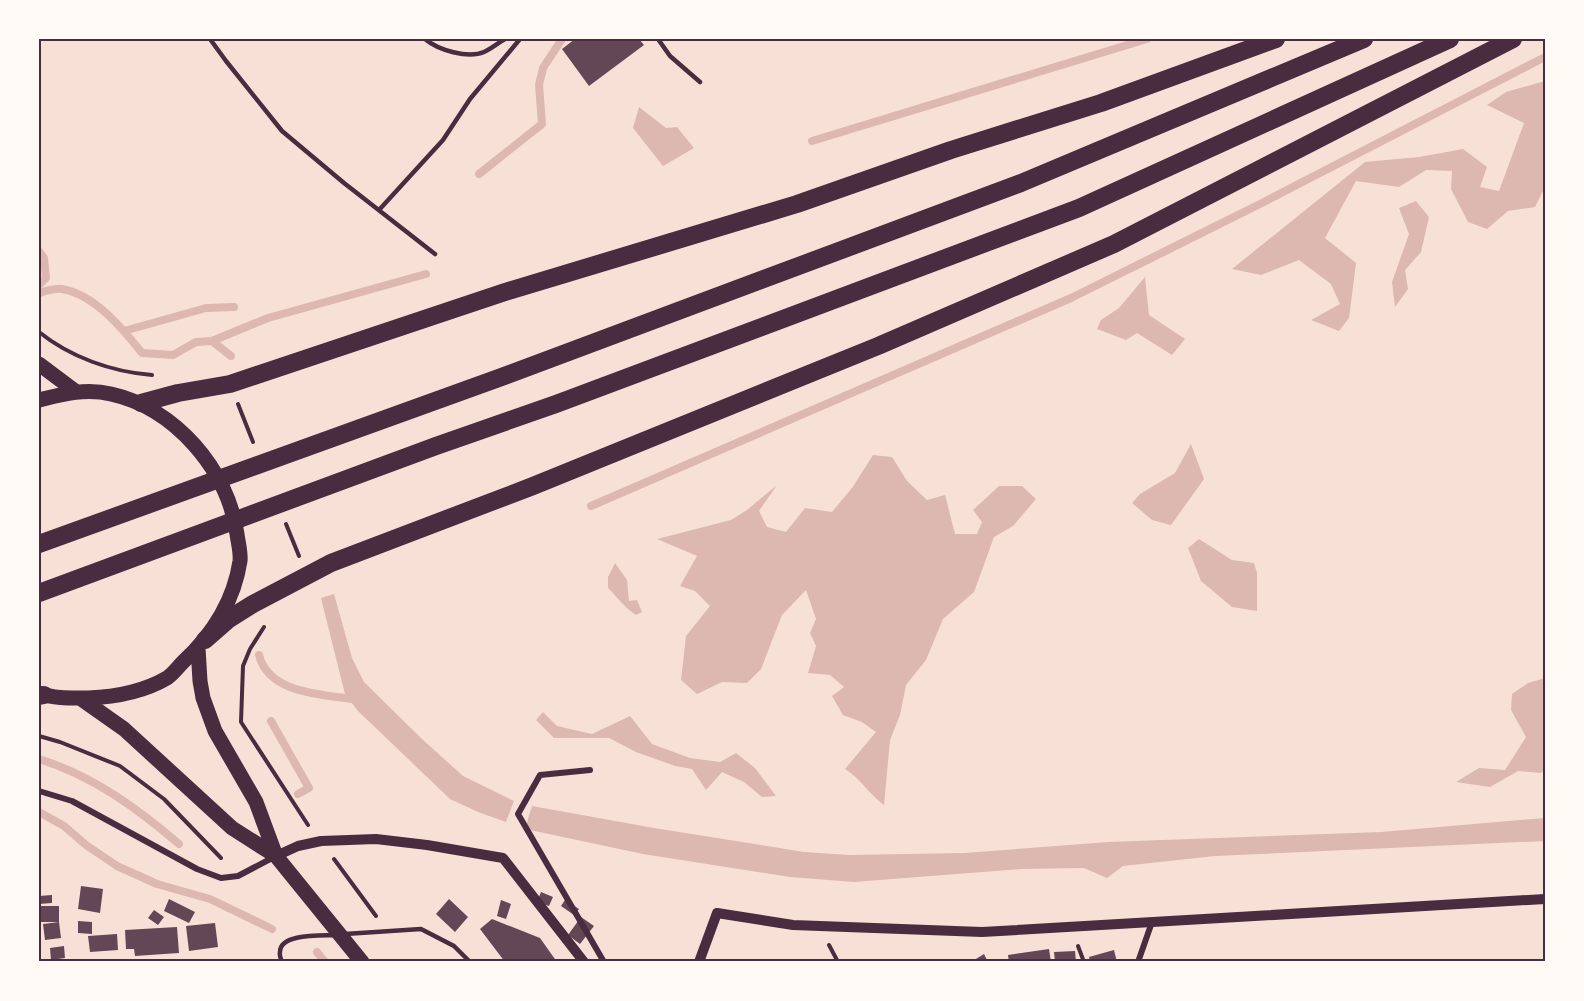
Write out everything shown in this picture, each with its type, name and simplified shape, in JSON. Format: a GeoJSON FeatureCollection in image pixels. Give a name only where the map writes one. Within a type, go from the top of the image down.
{"type":"FeatureCollection","features":[{"type":"Feature","properties":{"kind":"highway"},"geometry":{"type":"LineString","coordinates":[[141,403],[178,393],[230,384],[505,292],[797,204],[951,150],[1101,103],[1276,39]]}},
{"type":"Feature","properties":{"kind":"highway"},"geometry":{"type":"LineString","coordinates":[[39,544],[284,456],[1021,183],[1364,39]]}},
{"type":"Feature","properties":{"kind":"highway"},"geometry":{"type":"LineString","coordinates":[[39,593],[1079,208],[1450,39]]}},
{"type":"Feature","properties":{"kind":"highway"},"geometry":{"type":"LineString","coordinates":[[202,644],[229,619],[331,563],[533,486],[867,350],[1114,244],[1513,39]]}},
{"type":"Feature","properties":{"kind":"main road"},"geometry":{"type":"LineString","coordinates":[[39,364],[75,391]]}},
{"type":"Feature","properties":{"kind":"main road"},"geometry":{"type":"LineString","coordinates":[[39,400],[75,391],[109,393],[141,403],[169,422],[189,439],[216,472],[234,514],[240,559],[223,612],[202,644],[168,677],[139,690],[110,697],[65,698],[41,695]]}},
{"type":"Feature","properties":{"kind":"main road"},"geometry":{"type":"LineString","coordinates":[[202,644],[200,681],[203,698],[215,731],[256,802],[276,856]]}},
{"type":"Feature","properties":{"kind":"main road"},"geometry":{"type":"LineString","coordinates":[[80,698],[124,729],[232,828],[276,856],[362,962]]}},
{"type":"Feature","properties":{"kind":"street"},"geometry":{"type":"LineString","coordinates":[[590,770],[540,775],[519,814],[604,962]]}},
{"type":"Feature","properties":{"kind":"street"},"geometry":{"type":"LineString","coordinates":[[39,791],[72,801],[197,869],[221,878],[238,876],[298,846],[321,841],[376,839],[503,858],[584,962]]}},
{"type":"Feature","properties":{"kind":"street"},"geometry":{"type":"LineString","coordinates":[[699,962],[717,913],[793,925],[982,932],[1545,899]]}},
{"type":"Feature","properties":{"kind":"street"},"geometry":{"type":"LineString","coordinates":[[1138,962],[1152,922]]}},
{"type":"Feature","properties":{"kind":"lane"},"geometry":{"type":"LineString","coordinates":[[210,39],[282,130],[435,254]]}},
{"type":"Feature","properties":{"kind":"lane"},"geometry":{"type":"LineString","coordinates":[[425,39],[456,54],[483,53],[505,39]]}},
{"type":"Feature","properties":{"kind":"lane"},"geometry":{"type":"LineString","coordinates":[[379,210],[443,140],[470,99],[520,39]]}},
{"type":"Feature","properties":{"kind":"lane"},"geometry":{"type":"LineString","coordinates":[[658,39],[670,56],[700,82]]}},
{"type":"Feature","properties":{"kind":"lane"},"geometry":{"type":"LineString","coordinates":[[282,962],[279,952],[289,939],[421,929],[454,946],[470,962]]}},
{"type":"Feature","properties":{"kind":"path"},"geometry":{"type":"LineString","coordinates":[[39,736],[120,766],[164,799],[238,876]]}},
{"type":"Feature","properties":{"kind":"path"},"geometry":{"type":"LineString","coordinates":[[229,757],[253,742]]}},
{"type":"Feature","properties":{"kind":"path"},"geometry":{"type":"LineString","coordinates":[[164,799],[184,786]]}},
{"type":"Feature","properties":{"kind":"path"},"geometry":{"type":"LineString","coordinates":[[290,795],[306,821],[386,930]]}},
{"type":"Feature","properties":{"kind":"shaded area"},"geometry":{"type":"Polygon","coordinates":[[[1545,81],[1545,187],[1535,207],[1508,211],[1487,229],[1468,222],[1451,189],[1452,171],[1426,170],[1399,187],[1356,181],[1325,238],[1356,263],[1349,318],[1339,331],[1311,320],[1340,304],[1331,284],[1299,260],[1261,275],[1232,269],[1365,162],[1419,157],[1463,149],[1487,167],[1480,187],[1499,191],[1524,123],[1487,105],[1506,92],[1545,81]]]}},
{"type":"Feature","properties":{"kind":"shaded area"},"geometry":{"type":"Polygon","coordinates":[[[639,107],[666,128],[677,127],[694,148],[663,166],[633,128],[639,107]]]}},
{"type":"Feature","properties":{"kind":"shaded area"},"geometry":{"type":"Polygon","coordinates":[[[1416,201],[1429,217],[1421,252],[1405,270],[1408,289],[1395,307],[1392,282],[1409,234],[1399,208],[1416,201]]]}},
{"type":"Feature","properties":{"kind":"shaded area"},"geometry":{"type":"Polygon","coordinates":[[[1145,277],[1149,315],[1185,339],[1172,355],[1137,333],[1126,340],[1097,329],[1101,320],[1119,308],[1145,277]]]}},
{"type":"Feature","properties":{"kind":"shaded area"},"geometry":{"type":"Polygon","coordinates":[[[1191,444],[1204,479],[1171,525],[1152,520],[1132,503],[1140,494],[1175,473],[1191,444]]]}},
{"type":"Feature","properties":{"kind":"shaded area"},"geometry":{"type":"Polygon","coordinates":[[[873,455],[892,457],[907,481],[927,500],[945,495],[955,534],[977,534],[982,522],[973,510],[999,486],[1022,486],[1036,499],[1013,526],[994,537],[974,592],[943,619],[926,660],[906,685],[900,715],[890,740],[884,805],[845,769],[876,732],[862,722],[843,715],[832,696],[844,687],[830,675],[808,673],[816,646],[810,633],[816,619],[806,590],[782,615],[761,669],[747,683],[722,682],[697,694],[681,680],[686,636],[710,606],[695,591],[680,586],[697,556],[657,539],[731,520],[777,485],[759,511],[767,527],[786,532],[805,508],[832,512],[852,488],[873,455]]]}},
{"type":"Feature","properties":{"kind":"shaded area"},"geometry":{"type":"Polygon","coordinates":[[[1199,539],[1232,560],[1254,563],[1257,573],[1257,611],[1232,607],[1201,581],[1188,548],[1199,539]]]}},
{"type":"Feature","properties":{"kind":"shaded area"},"geometry":{"type":"Polygon","coordinates":[[[615,563],[627,580],[629,601],[637,600],[642,612],[636,615],[608,588],[608,577],[615,563]]]}},
{"type":"Feature","properties":{"kind":"shaded area"},"geometry":{"type":"Polygon","coordinates":[[[334,594],[352,658],[364,682],[463,776],[514,801],[506,822],[450,799],[358,711],[345,694],[321,598],[334,594]]]}},
{"type":"Feature","properties":{"kind":"shaded area"},"geometry":{"type":"Polygon","coordinates":[[[1545,678],[1545,769],[1541,773],[1518,771],[1490,787],[1456,782],[1479,768],[1505,770],[1526,737],[1511,710],[1512,694],[1528,683],[1545,678]]]}},
{"type":"Feature","properties":{"kind":"shaded area"},"geometry":{"type":"Polygon","coordinates":[[[543,712],[557,726],[592,734],[630,716],[652,744],[690,758],[720,762],[736,753],[755,768],[776,796],[762,797],[744,782],[722,772],[706,790],[692,769],[675,766],[636,752],[609,738],[554,738],[536,720],[543,712]]]}},
{"type":"Feature","properties":{"kind":"shaded area"},"geometry":{"type":"Polygon","coordinates":[[[532,806],[804,852],[849,855],[964,853],[1108,842],[1381,832],[1545,818],[1545,841],[1215,856],[1123,866],[1107,878],[1084,868],[1021,869],[854,882],[790,877],[643,854],[525,829],[532,806]]]}},
{"type":"Feature","properties":{"kind":"building"},"geometry":{"type":"Polygon","coordinates":[[[575,39],[639,39],[644,45],[589,86],[562,49],[575,39]]]}},
{"type":"Feature","properties":{"kind":"building"},"geometry":{"type":"Polygon","coordinates":[[[81,886],[103,889],[100,913],[78,909],[81,886]]]}},
{"type":"Feature","properties":{"kind":"building"},"geometry":{"type":"Polygon","coordinates":[[[541,892],[553,897],[549,906],[537,902],[541,892]]]}},
{"type":"Feature","properties":{"kind":"building"},"geometry":{"type":"Polygon","coordinates":[[[52,895],[52,903],[39,904],[39,896],[52,895]]]}},
{"type":"Feature","properties":{"kind":"building"},"geometry":{"type":"Polygon","coordinates":[[[169,899],[195,912],[189,923],[164,911],[169,899]]]}},
{"type":"Feature","properties":{"kind":"building"},"geometry":{"type":"Polygon","coordinates":[[[449,899],[468,917],[455,932],[436,914],[449,899]]]}},
{"type":"Feature","properties":{"kind":"building"},"geometry":{"type":"Polygon","coordinates":[[[501,900],[511,904],[506,919],[497,916],[501,900]]]}},
{"type":"Feature","properties":{"kind":"building"},"geometry":{"type":"Polygon","coordinates":[[[565,900],[579,909],[574,915],[561,906],[565,900]]]}},
{"type":"Feature","properties":{"kind":"building"},"geometry":{"type":"Polygon","coordinates":[[[39,906],[59,906],[59,922],[39,922],[39,906]]]}},
{"type":"Feature","properties":{"kind":"building"},"geometry":{"type":"Polygon","coordinates":[[[154,910],[164,917],[158,925],[148,918],[154,910]]]}},
{"type":"Feature","properties":{"kind":"building"},"geometry":{"type":"Polygon","coordinates":[[[581,917],[594,926],[580,944],[568,935],[581,917]]]}},
{"type":"Feature","properties":{"kind":"building"},"geometry":{"type":"Polygon","coordinates":[[[492,919],[540,938],[557,962],[505,962],[480,929],[492,919]]]}},
{"type":"Feature","properties":{"kind":"building"},"geometry":{"type":"Polygon","coordinates":[[[78,921],[92,922],[92,934],[78,933],[78,921]]]}},
{"type":"Feature","properties":{"kind":"building"},"geometry":{"type":"Polygon","coordinates":[[[59,922],[61,938],[45,940],[43,924],[59,922]]]}},
{"type":"Feature","properties":{"kind":"building"},"geometry":{"type":"Polygon","coordinates":[[[215,923],[218,947],[189,951],[186,926],[215,923]]]}},
{"type":"Feature","properties":{"kind":"building"},"geometry":{"type":"Polygon","coordinates":[[[177,927],[179,953],[135,956],[134,949],[126,949],[125,930],[177,927]]]}},
{"type":"Feature","properties":{"kind":"building"},"geometry":{"type":"Polygon","coordinates":[[[117,934],[118,950],[90,952],[88,936],[117,934]]]}},
{"type":"Feature","properties":{"kind":"building"},"geometry":{"type":"Polygon","coordinates":[[[64,946],[65,958],[51,960],[50,948],[64,946]]]}},
{"type":"Feature","properties":{"kind":"building"},"geometry":{"type":"Polygon","coordinates":[[[1049,949],[1051,962],[1009,962],[1008,955],[1049,949]]]}},
{"type":"Feature","properties":{"kind":"building"},"geometry":{"type":"Polygon","coordinates":[[[1114,950],[1117,962],[1090,962],[1089,957],[1114,950]]]}},
{"type":"Feature","properties":{"kind":"building"},"geometry":{"type":"Polygon","coordinates":[[[1075,951],[1076,962],[1055,962],[1054,952],[1075,951]]]}},
{"type":"Feature","properties":{"kind":"building"},"geometry":{"type":"Polygon","coordinates":[[[984,954],[988,962],[971,962],[984,954]]]}},
{"type":"Feature","properties":{"kind":"waterway"},"geometry":{"type":"LineString","coordinates":[[479,174],[542,124],[539,85],[543,68],[562,39]]}},
{"type":"Feature","properties":{"kind":"waterway"},"geometry":{"type":"LineString","coordinates":[[812,141],[1147,39]]}},
{"type":"Feature","properties":{"kind":"waterway"},"geometry":{"type":"LineString","coordinates":[[591,506],[1071,298],[1262,203],[1545,57]]}},
{"type":"Feature","properties":{"kind":"waterway"},"geometry":{"type":"LineString","coordinates":[[39,251],[44,258],[46,278],[39,285]]}},
{"type":"Feature","properties":{"kind":"waterway"},"geometry":{"type":"LineString","coordinates":[[212,341],[268,318],[426,274]]}},
{"type":"Feature","properties":{"kind":"waterway"},"geometry":{"type":"LineString","coordinates":[[39,293],[62,289],[85,298],[107,314],[142,353],[173,355],[196,342],[212,341],[231,356]]}},
{"type":"Feature","properties":{"kind":"waterway"},"geometry":{"type":"LineString","coordinates":[[124,331],[206,308],[234,307]]}},
{"type":"Feature","properties":{"kind":"waterway"},"geometry":{"type":"LineString","coordinates":[[259,655],[265,668],[274,678],[286,685],[315,694],[358,700]]}},
{"type":"Feature","properties":{"kind":"waterway"},"geometry":{"type":"LineString","coordinates":[[271,721],[309,788],[298,794]]}},
{"type":"Feature","properties":{"kind":"waterway"},"geometry":{"type":"LineString","coordinates":[[39,759],[78,774],[114,794],[179,844]]}},
{"type":"Feature","properties":{"kind":"waterway"},"geometry":{"type":"LineString","coordinates":[[39,812],[64,826],[86,845],[117,866],[157,884],[210,899],[272,929]]}},
{"type":"Feature","properties":{"kind":"waterway"},"geometry":{"type":"LineString","coordinates":[[317,952],[325,962]]}}]}
